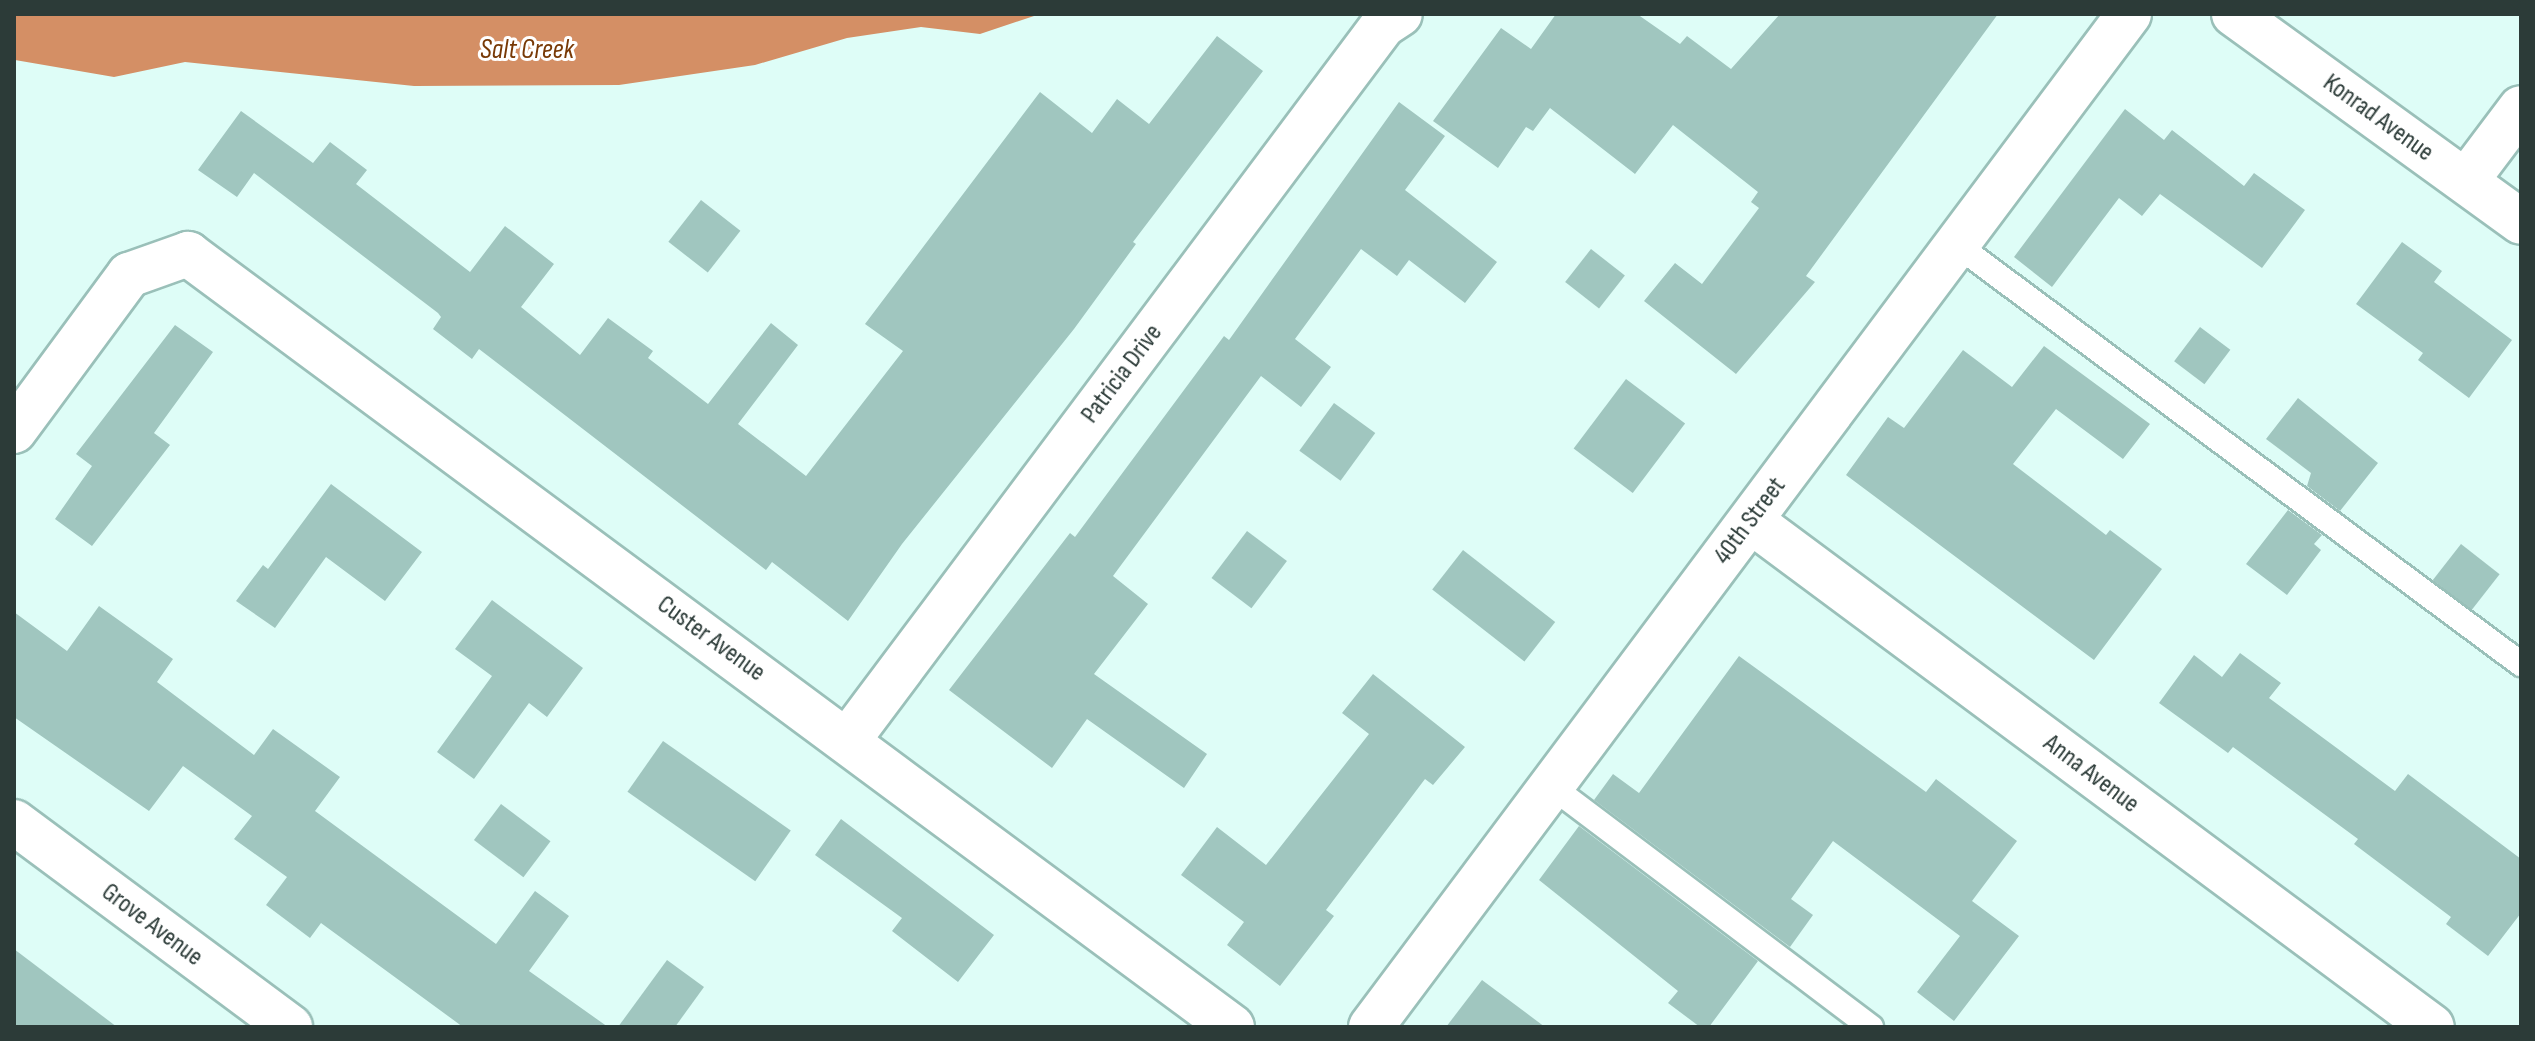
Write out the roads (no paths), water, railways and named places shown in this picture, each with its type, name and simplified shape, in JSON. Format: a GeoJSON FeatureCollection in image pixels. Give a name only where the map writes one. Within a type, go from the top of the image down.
{"type":"FeatureCollection","features":[{"type":"Feature","properties":{"kind":"street","name":"Patricia Drive"},"geometry":{"type":"LineString","coordinates":[[848,740],[1383,25],[1400,14]]}},
{"type":"Feature","properties":{"kind":"street","name":"40th Street"},"geometry":{"type":"LineString","coordinates":[[1371,1027],[2129,14]]}},
{"type":"Feature","properties":{"kind":"street","name":"Konrad Avenue"},"geometry":{"type":"LineString","coordinates":[[2234,14],[2521,222]]}},
{"type":"Feature","properties":{"kind":"street"},"geometry":{"type":"LineString","coordinates":[[2466,181],[2521,108]]}},
{"type":"Feature","properties":{"kind":"street","name":"Custer Avenue"},"geometry":{"type":"LineString","coordinates":[[14,431],[129,275],[188,254],[1232,1027]]}},
{"type":"Feature","properties":{"kind":"street","name":"Anna Avenue"},"geometry":{"type":"LineString","coordinates":[[1751,521],[2432,1027]]}},
{"type":"Feature","properties":{"kind":"street","name":"Grove Avenue"},"geometry":{"type":"LineString","coordinates":[[14,822],[290,1027]]}},
{"type":"Feature","properties":{"kind":"lane"},"geometry":{"type":"LineString","coordinates":[[1957,245],[2521,664]]}},
{"type":"Feature","properties":{"kind":"lane"},"geometry":{"type":"LineString","coordinates":[[1551,786],[1871,1027]]}},
{"type":"Feature","properties":{"kind":"water","name":"Salt Creek"},"geometry":{"type":"Polygon","coordinates":[[[14,14],[1040,14],[980,34],[921,27],[847,38],[755,65],[619,85],[414,86],[185,62],[114,77],[15,60],[14,14]]]}}]}
